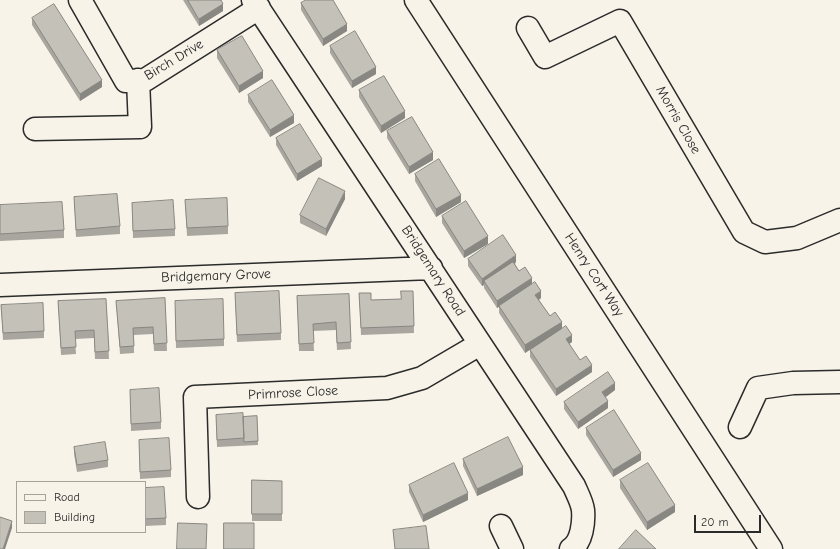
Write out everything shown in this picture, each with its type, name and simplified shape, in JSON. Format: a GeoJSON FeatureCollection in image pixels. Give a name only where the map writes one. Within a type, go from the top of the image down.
{"type":"FeatureCollection","features":[{"type":"Feature","properties":{"kind":"street","name":"Birch Drive"},"geometry":{"type":"LineString","coordinates":[[80,0],[126,81],[145,80],[256,4]]}},
{"type":"Feature","properties":{"kind":"street","name":"Henry Cort Way"},"geometry":{"type":"LineString","coordinates":[[416,0],[771,549]]}},
{"type":"Feature","properties":{"kind":"street","name":"Bridgemary Road"},"geometry":{"type":"LineString","coordinates":[[256,4],[574,486],[583,509],[582,529],[575,547],[571,549]]}},
{"type":"Feature","properties":{"kind":"street","name":"Morris Close"},"geometry":{"type":"LineString","coordinates":[[528,28],[545,57],[620,21],[744,232],[765,242],[797,238],[840,220]]}},
{"type":"Feature","properties":{"kind":"street"},"geometry":{"type":"LineString","coordinates":[[35,129],[140,127],[138,80]]}},
{"type":"Feature","properties":{"kind":"street","name":"Bridgemary Grove"},"geometry":{"type":"LineString","coordinates":[[0,285],[431,268]]}},
{"type":"Feature","properties":{"kind":"street","name":"Primrose Close"},"geometry":{"type":"LineString","coordinates":[[198,497],[195,397],[387,388],[422,378],[480,344]]}},
{"type":"Feature","properties":{"kind":"street"},"geometry":{"type":"LineString","coordinates":[[740,427],[758,388],[793,383],[840,382]]}},
{"type":"Feature","properties":{"kind":"street"},"geometry":{"type":"LineString","coordinates":[[501,526],[512,549]]}},
{"type":"Feature","properties":{"kind":"building"},"geometry":{"type":"Polygon","coordinates":[[[188,0],[221,0],[223,4],[199,19],[188,0]]]}},
{"type":"Feature","properties":{"kind":"building"},"geometry":{"type":"Polygon","coordinates":[[[306,0],[333,0],[347,24],[323,39],[301,3],[306,0]]]}},
{"type":"Feature","properties":{"kind":"building"},"geometry":{"type":"Polygon","coordinates":[[[54,4],[102,80],[80,94],[32,18],[54,4]]]}},
{"type":"Feature","properties":{"kind":"building"},"geometry":{"type":"Polygon","coordinates":[[[355,31],[376,67],[352,81],[330,46],[355,31]]]}},
{"type":"Feature","properties":{"kind":"building"},"geometry":{"type":"Polygon","coordinates":[[[242,36],[263,71],[239,86],[217,50],[242,36]]]}},
{"type":"Feature","properties":{"kind":"building"},"geometry":{"type":"Polygon","coordinates":[[[384,76],[405,111],[381,126],[359,90],[384,76]]]}},
{"type":"Feature","properties":{"kind":"building"},"geometry":{"type":"Polygon","coordinates":[[[272,80],[294,115],[270,130],[248,95],[272,80]]]}},
{"type":"Feature","properties":{"kind":"building"},"geometry":{"type":"Polygon","coordinates":[[[412,117],[433,152],[409,167],[387,131],[412,117]]]}},
{"type":"Feature","properties":{"kind":"building"},"geometry":{"type":"Polygon","coordinates":[[[300,124],[322,159],[297,174],[276,138],[300,124]]]}},
{"type":"Feature","properties":{"kind":"building"},"geometry":{"type":"Polygon","coordinates":[[[439,159],[461,195],[436,209],[415,174],[439,159]]]}},
{"type":"Feature","properties":{"kind":"building"},"geometry":{"type":"Polygon","coordinates":[[[319,178],[345,191],[326,229],[300,215],[319,178]]]}},
{"type":"Feature","properties":{"kind":"building"},"geometry":{"type":"Polygon","coordinates":[[[117,194],[120,226],[76,230],[74,197],[117,194]]]}},
{"type":"Feature","properties":{"kind":"building"},"geometry":{"type":"Polygon","coordinates":[[[227,198],[228,226],[187,228],[185,200],[227,198]]]}},
{"type":"Feature","properties":{"kind":"building"},"geometry":{"type":"Polygon","coordinates":[[[173,200],[175,229],[133,231],[132,203],[173,200]]]}},
{"type":"Feature","properties":{"kind":"building"},"geometry":{"type":"Polygon","coordinates":[[[466,201],[488,236],[464,251],[442,216],[466,201]]]}},
{"type":"Feature","properties":{"kind":"building"},"geometry":{"type":"Polygon","coordinates":[[[62,202],[64,230],[0,234],[0,205],[62,202]]]}},
{"type":"Feature","properties":{"kind":"building"},"geometry":{"type":"Polygon","coordinates":[[[503,235],[516,255],[482,279],[468,259],[503,235]]]}},
{"type":"Feature","properties":{"kind":"building"},"geometry":{"type":"Polygon","coordinates":[[[513,262],[519,271],[525,267],[532,278],[497,301],[484,281],[513,262]]]}},
{"type":"Feature","properties":{"kind":"building"},"geometry":{"type":"Polygon","coordinates":[[[535,282],[541,291],[535,295],[550,316],[555,312],[562,322],[525,345],[499,306],[535,282]]]}},
{"type":"Feature","properties":{"kind":"building"},"geometry":{"type":"Polygon","coordinates":[[[279,291],[281,333],[237,335],[235,293],[279,291]]]}},
{"type":"Feature","properties":{"kind":"building"},"geometry":{"type":"Polygon","coordinates":[[[401,291],[413,291],[414,326],[361,328],[359,293],[371,293],[371,300],[401,299],[401,291]]]}},
{"type":"Feature","properties":{"kind":"building"},"geometry":{"type":"Polygon","coordinates":[[[349,294],[351,342],[337,343],[336,322],[313,324],[314,343],[299,344],[297,296],[349,294]]]}},
{"type":"Feature","properties":{"kind":"building"},"geometry":{"type":"Polygon","coordinates":[[[165,298],[167,343],[154,344],[153,327],[133,328],[134,346],[120,347],[116,301],[165,298]]]}},
{"type":"Feature","properties":{"kind":"building"},"geometry":{"type":"Polygon","coordinates":[[[106,299],[109,351],[95,352],[94,330],[75,331],[76,347],[61,348],[58,301],[106,299]]]}},
{"type":"Feature","properties":{"kind":"building"},"geometry":{"type":"Polygon","coordinates":[[[223,299],[224,339],[176,341],[175,301],[223,299]]]}},
{"type":"Feature","properties":{"kind":"building"},"geometry":{"type":"Polygon","coordinates":[[[43,303],[44,331],[3,333],[1,305],[43,303]]]}},
{"type":"Feature","properties":{"kind":"building"},"geometry":{"type":"Polygon","coordinates":[[[566,326],[572,335],[566,339],[580,360],[586,356],[592,365],[556,389],[530,350],[566,326]]]}},
{"type":"Feature","properties":{"kind":"building"},"geometry":{"type":"Polygon","coordinates":[[[608,372],[615,383],[602,392],[608,401],[578,422],[564,402],[608,372]]]}},
{"type":"Feature","properties":{"kind":"building"},"geometry":{"type":"Polygon","coordinates":[[[159,388],[161,422],[131,424],[130,390],[159,388]]]}},
{"type":"Feature","properties":{"kind":"building"},"geometry":{"type":"Polygon","coordinates":[[[614,410],[641,453],[613,470],[586,428],[614,410]]]}},
{"type":"Feature","properties":{"kind":"building"},"geometry":{"type":"Polygon","coordinates":[[[243,413],[244,438],[217,440],[216,415],[243,413]]]}},
{"type":"Feature","properties":{"kind":"building"},"geometry":{"type":"Polygon","coordinates":[[[257,416],[258,441],[244,442],[243,417],[257,416]]]}},
{"type":"Feature","properties":{"kind":"building"},"geometry":{"type":"Polygon","coordinates":[[[508,437],[523,467],[477,489],[463,459],[508,437]]]}},
{"type":"Feature","properties":{"kind":"building"},"geometry":{"type":"Polygon","coordinates":[[[169,438],[171,470],[140,472],[139,440],[169,438]]]}},
{"type":"Feature","properties":{"kind":"building"},"geometry":{"type":"Polygon","coordinates":[[[105,442],[108,460],[77,465],[74,447],[105,442]]]}},
{"type":"Feature","properties":{"kind":"building"},"geometry":{"type":"Polygon","coordinates":[[[454,463],[468,493],[423,515],[409,485],[454,463]]]}},
{"type":"Feature","properties":{"kind":"building"},"geometry":{"type":"Polygon","coordinates":[[[648,463],[675,505],[647,522],[620,480],[648,463]]]}},
{"type":"Feature","properties":{"kind":"building"},"geometry":{"type":"Polygon","coordinates":[[[252,480],[282,481],[282,514],[252,514],[252,480]]]}},
{"type":"Feature","properties":{"kind":"building"},"geometry":{"type":"Polygon","coordinates":[[[164,487],[166,518],[146,519],[146,488],[164,487]]]}},
{"type":"Feature","properties":{"kind":"building"},"geometry":{"type":"Polygon","coordinates":[[[0,517],[12,521],[3,549],[0,549],[0,517]]]}},
{"type":"Feature","properties":{"kind":"building"},"geometry":{"type":"Polygon","coordinates":[[[178,523],[207,524],[206,549],[177,549],[178,523]]]}},
{"type":"Feature","properties":{"kind":"building"},"geometry":{"type":"Polygon","coordinates":[[[224,523],[254,523],[254,549],[224,549],[224,523]]]}},
{"type":"Feature","properties":{"kind":"building"},"geometry":{"type":"Polygon","coordinates":[[[426,526],[429,549],[395,549],[393,530],[426,526]]]}},
{"type":"Feature","properties":{"kind":"building"},"geometry":{"type":"Polygon","coordinates":[[[636,530],[656,549],[619,549],[636,530]]]}}]}
